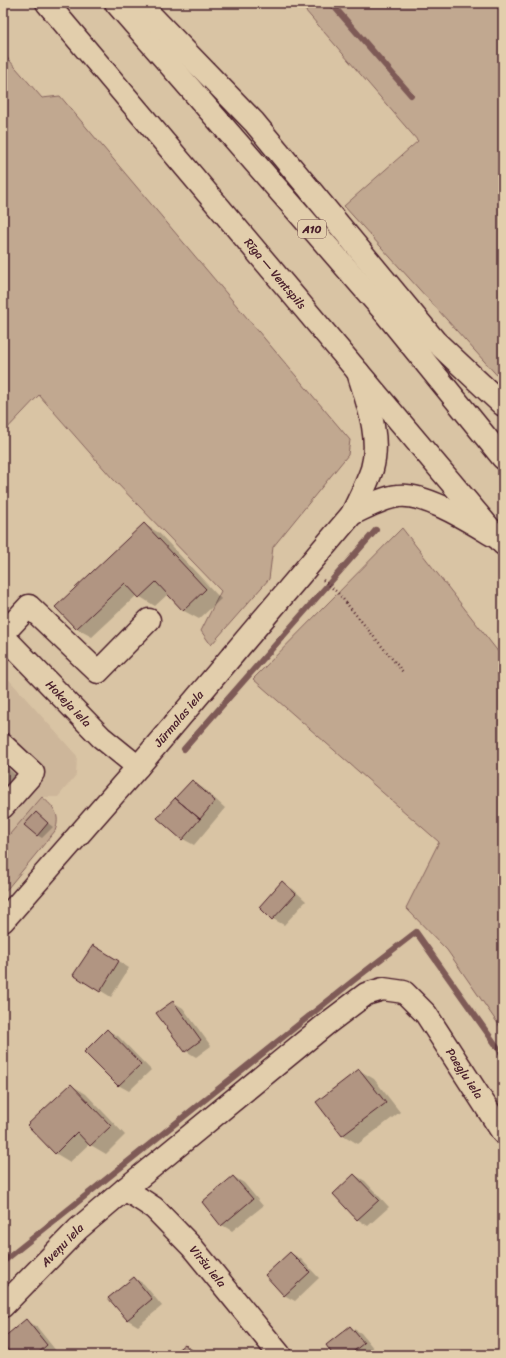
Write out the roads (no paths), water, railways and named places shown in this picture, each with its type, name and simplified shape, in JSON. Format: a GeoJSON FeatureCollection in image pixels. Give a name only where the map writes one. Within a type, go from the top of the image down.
{"type":"FeatureCollection","features":[{"type":"Feature","properties":{"kind":"main road","name":"Rīga — Ventspils"},"geometry":{"type":"LineString","coordinates":[[47,3],[501,541]]}},
{"type":"Feature","properties":{"kind":"main road","name":"A10"},"geometry":{"type":"LineString","coordinates":[[116,3],[382,309],[503,458]]}},
{"type":"Feature","properties":{"kind":"main road"},"geometry":{"type":"LineString","coordinates":[[139,3],[254,122],[435,341],[503,405]]}},
{"type":"Feature","properties":{"kind":"main road"},"geometry":{"type":"LineString","coordinates":[[352,514],[372,468],[375,442],[372,419],[358,372]]}},
{"type":"Feature","properties":{"kind":"main road"},"geometry":{"type":"LineString","coordinates":[[352,514],[379,501],[399,495],[423,499],[446,509],[501,541]]}},
{"type":"Feature","properties":{"kind":"main road","name":"Jūrmalas iela"},"geometry":{"type":"LineString","coordinates":[[3,921],[138,767],[352,514]]}},
{"type":"Feature","properties":{"kind":"main road"},"geometry":{"type":"LineString","coordinates":[[3,635],[30,606],[98,672],[149,620]]}},
{"type":"Feature","properties":{"kind":"main road","name":"Hokeja iela"},"geometry":{"type":"LineString","coordinates":[[3,635],[101,737],[138,767]]}},
{"type":"Feature","properties":{"kind":"main road"},"geometry":{"type":"LineString","coordinates":[[3,745],[33,773],[3,806]]}},
{"type":"Feature","properties":{"kind":"main road","name":"Paegļu iela"},"geometry":{"type":"LineString","coordinates":[[125,1189],[319,1030],[366,994],[383,989],[404,992],[426,1014],[503,1133]]}},
{"type":"Feature","properties":{"kind":"main road","name":"Aveņu iela"},"geometry":{"type":"LineString","coordinates":[[3,1306],[78,1230],[125,1189]]}},
{"type":"Feature","properties":{"kind":"main road","name":"Viršu iela"},"geometry":{"type":"LineString","coordinates":[[125,1189],[154,1208],[192,1247],[280,1355]]}},
{"type":"Feature","properties":{"kind":"waterway"},"geometry":{"type":"LineString","coordinates":[[331,3],[411,95]]}},
{"type":"Feature","properties":{"kind":"waterway"},"geometry":{"type":"LineString","coordinates":[[184,749],[376,530]]}},
{"type":"Feature","properties":{"kind":"waterway"},"geometry":{"type":"LineString","coordinates":[[3,1262],[354,980],[416,932],[503,1055]]}}]}
